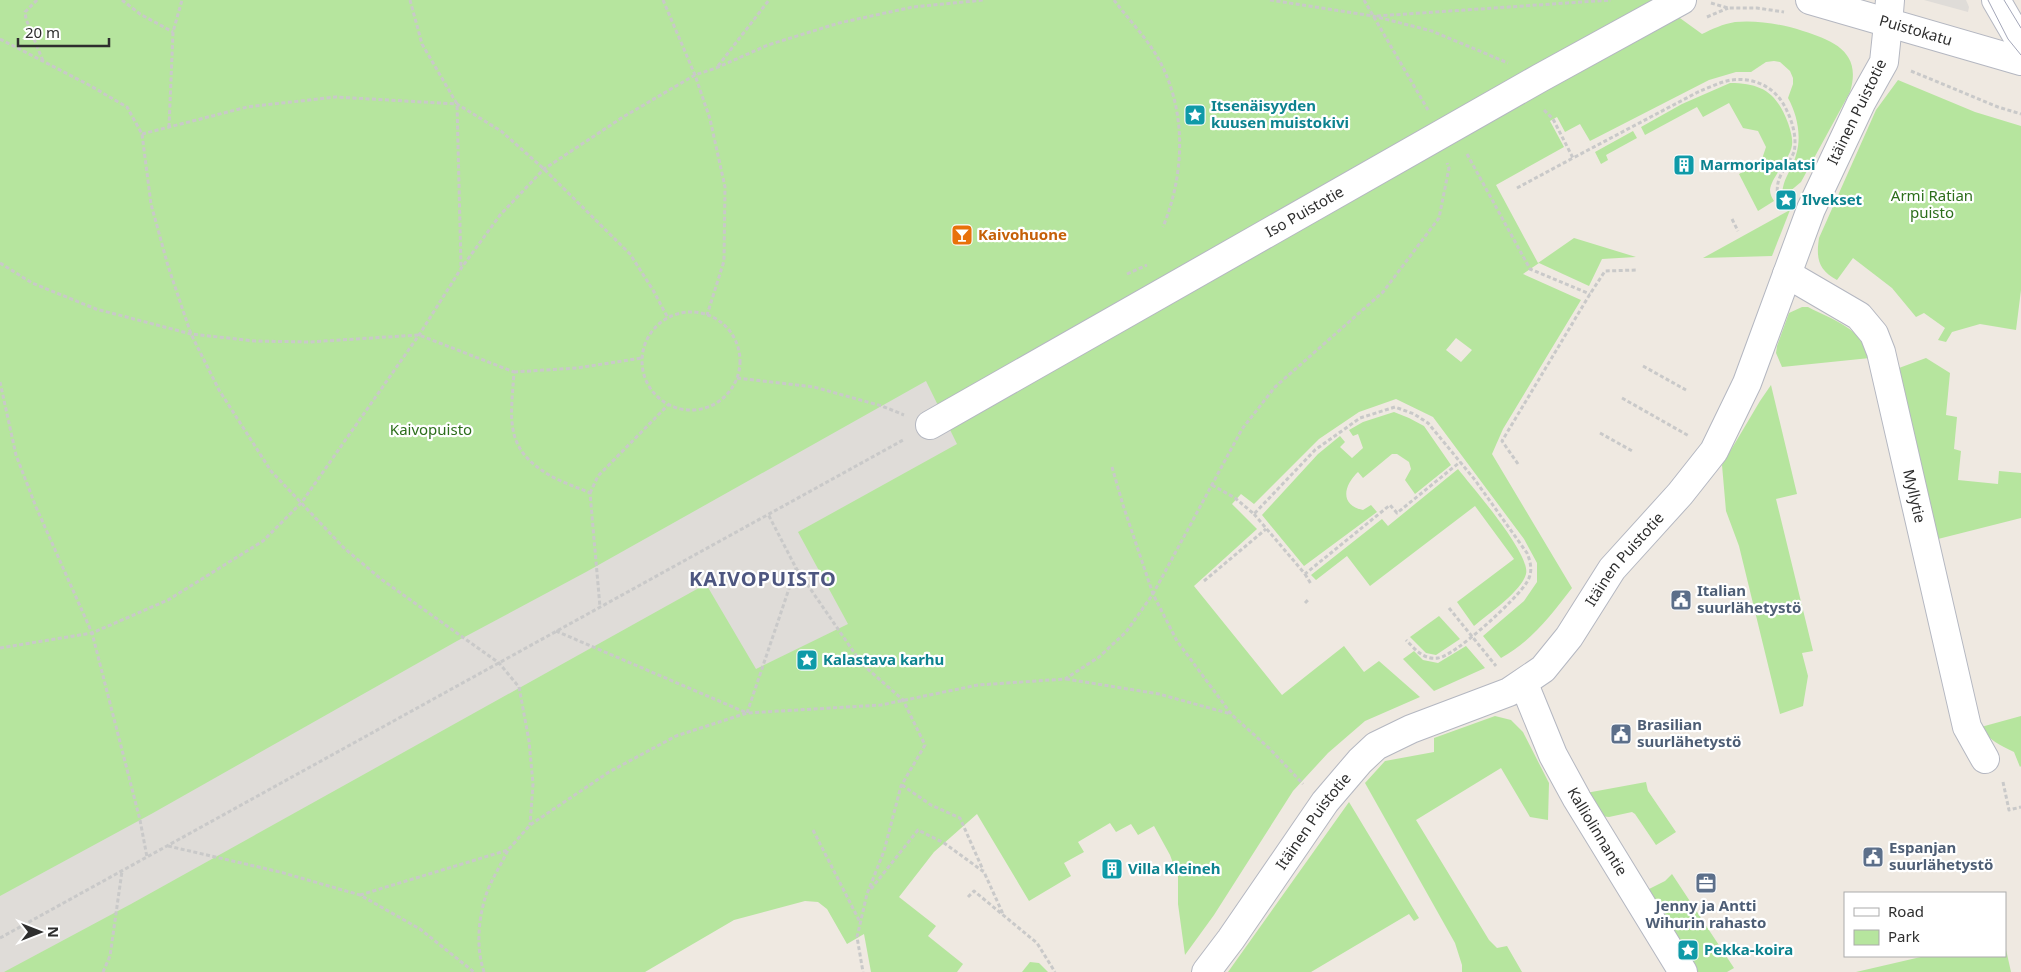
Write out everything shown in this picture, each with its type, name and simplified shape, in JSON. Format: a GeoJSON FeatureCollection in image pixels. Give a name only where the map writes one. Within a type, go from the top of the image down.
{"type":"FeatureCollection","features":[{"type":"Feature","properties":{"kind":"street","name":"Iso Puistotie"},"geometry":{"type":"LineString","coordinates":[[930,425],[1540,78],[1682,0]]}},
{"type":"Feature","properties":{"kind":"street","name":"Puistokatu"},"geometry":{"type":"LineString","coordinates":[[1810,0],[1847,9],[1889,12],[2021,61]]}},
{"type":"Feature","properties":{"kind":"street"},"geometry":{"type":"LineString","coordinates":[[1996,0],[2021,43]]}},
{"type":"Feature","properties":{"kind":"street","name":"Itäinen Puistotie"},"geometry":{"type":"LineString","coordinates":[[1206,972],[1231,939],[1325,802],[1360,761],[1376,746],[1411,729],[1509,692],[1524,684],[1548,663],[1568,637],[1612,569],[1680,494],[1714,451],[1747,383],[1811,209],[1837,152],[1884,62],[1889,12]]}},
{"type":"Feature","properties":{"kind":"street","name":"Myllytie"},"geometry":{"type":"LineString","coordinates":[[1787,274],[1859,316],[1874,334],[1881,352],[1967,727],[1993,767]]}},
{"type":"Feature","properties":{"kind":"street","name":"Kalliolinnantie"},"geometry":{"type":"LineString","coordinates":[[1524,684],[1553,755],[1582,807],[1683,972]]}},
{"type":"Feature","properties":{"kind":"path"},"geometry":{"type":"LineString","coordinates":[[38,0],[25,12],[43,61]]}},
{"type":"Feature","properties":{"kind":"path"},"geometry":{"type":"LineString","coordinates":[[122,0],[140,14],[173,32]]}},
{"type":"Feature","properties":{"kind":"path"},"geometry":{"type":"LineString","coordinates":[[169,127],[173,32],[182,0]]}},
{"type":"Feature","properties":{"kind":"path"},"geometry":{"type":"LineString","coordinates":[[410,0],[422,44],[458,104],[501,131],[544,169],[630,254],[668,318]]}},
{"type":"Feature","properties":{"kind":"path"},"geometry":{"type":"LineString","coordinates":[[663,0],[695,75],[710,119],[725,187],[724,261],[707,315]]}},
{"type":"Feature","properties":{"kind":"path"},"geometry":{"type":"LineString","coordinates":[[716,68],[770,0]]}},
{"type":"Feature","properties":{"kind":"path"},"geometry":{"type":"LineString","coordinates":[[0,648],[92,633],[168,600],[263,541],[302,502],[419,335],[462,267],[500,215],[544,169],[623,117],[695,75],[716,68],[768,45],[839,23],[913,7],[984,0]]}},
{"type":"Feature","properties":{"kind":"path"},"geometry":{"type":"LineString","coordinates":[[1114,0],[1158,57],[1173,92],[1180,127],[1178,167],[1171,206],[1163,227]]}},
{"type":"Feature","properties":{"kind":"path"},"geometry":{"type":"LineString","coordinates":[[1270,0],[1373,16],[1432,31],[1540,78]]}},
{"type":"Feature","properties":{"kind":"path"},"geometry":{"type":"LineString","coordinates":[[1364,0],[1425,103]]}},
{"type":"Feature","properties":{"kind":"path"},"geometry":{"type":"LineString","coordinates":[[1373,16],[1610,0]]}},
{"type":"Feature","properties":{"kind":"path"},"geometry":{"type":"LineString","coordinates":[[0,39],[89,85],[126,107],[142,134],[152,204],[168,266],[191,334],[219,390],[271,471],[344,548],[381,580],[499,663],[519,688],[529,741],[533,784],[530,826]]}},
{"type":"Feature","properties":{"kind":"path"},"geometry":{"type":"LineString","coordinates":[[1516,188],[1698,92],[1730,80],[1756,82],[1770,87],[1782,99],[1793,128],[1793,153],[1777,183],[1776,189],[1780,208]]}},
{"type":"Feature","properties":{"kind":"path"},"geometry":{"type":"LineString","coordinates":[[142,134],[247,107],[335,97],[458,104]]}},
{"type":"Feature","properties":{"kind":"path"},"geometry":{"type":"LineString","coordinates":[[458,104],[462,267]]}},
{"type":"Feature","properties":{"kind":"path"},"geometry":{"type":"LineString","coordinates":[[1542,108],[1553,119],[1573,158]]}},
{"type":"Feature","properties":{"kind":"path"},"geometry":{"type":"LineString","coordinates":[[1465,151],[1530,269],[1590,294]]}},
{"type":"Feature","properties":{"kind":"path"},"geometry":{"type":"LineString","coordinates":[[1065,679],[1099,658],[1126,632],[1153,594],[1242,429],[1275,386],[1384,292],[1438,218],[1449,168]]}},
{"type":"Feature","properties":{"kind":"path"},"geometry":{"type":"LineString","coordinates":[[1732,218],[1738,231]]}},
{"type":"Feature","properties":{"kind":"path"},"geometry":{"type":"LineString","coordinates":[[0,263],[32,283],[96,309],[191,334],[255,341],[308,342],[419,335],[514,372],[577,368],[642,358]]}},
{"type":"Feature","properties":{"kind":"path"},"geometry":{"type":"LineString","coordinates":[[1518,464],[1502,441],[1590,294],[1605,271],[1637,270]]}},
{"type":"Feature","properties":{"kind":"path"},"geometry":{"type":"LineString","coordinates":[[694,312],[707,315],[721,322],[735,341],[740,363],[737,378],[729,393],[716,404],[701,410],[684,410],[668,405],[657,397],[648,385],[643,372],[642,358],[646,342],[655,328],[668,318],[680,313],[694,312]]}},
{"type":"Feature","properties":{"kind":"path"},"geometry":{"type":"LineString","coordinates":[[1643,366],[1686,390]]}},
{"type":"Feature","properties":{"kind":"path"},"geometry":{"type":"LineString","coordinates":[[514,372],[511,422],[516,443],[526,458],[551,476],[590,493]]}},
{"type":"Feature","properties":{"kind":"path"},"geometry":{"type":"LineString","coordinates":[[737,378],[814,387],[882,406],[930,425]]}},
{"type":"Feature","properties":{"kind":"path"},"geometry":{"type":"LineString","coordinates":[[0,382],[16,455],[36,507],[92,633],[140,820],[147,857]]}},
{"type":"Feature","properties":{"kind":"path"},"geometry":{"type":"LineString","coordinates":[[1622,398],[1676,428]]}},
{"type":"Feature","properties":{"kind":"path"},"geometry":{"type":"LineString","coordinates":[[600,607],[590,493],[598,476],[668,405]]}},
{"type":"Feature","properties":{"kind":"path"},"geometry":{"type":"LineString","coordinates":[[1254,514],[1315,450],[1360,418],[1395,407],[1414,414],[1428,423],[1460,462],[1527,553],[1531,565],[1528,580],[1518,595],[1452,652],[1438,658],[1424,657],[1406,640]]}},
{"type":"Feature","properties":{"kind":"path"},"geometry":{"type":"LineString","coordinates":[[0,938],[930,425]]}},
{"type":"Feature","properties":{"kind":"path"},"geometry":{"type":"LineString","coordinates":[[1600,433],[1634,452]]}},
{"type":"Feature","properties":{"kind":"path"},"geometry":{"type":"LineString","coordinates":[[1305,574],[1390,506],[1397,513],[1460,462]]}},
{"type":"Feature","properties":{"kind":"path"},"geometry":{"type":"LineString","coordinates":[[1112,467],[1153,594],[1177,641],[1232,715],[1270,749],[1305,787],[1325,802]]}},
{"type":"Feature","properties":{"kind":"path"},"geometry":{"type":"LineString","coordinates":[[1212,485],[1239,501],[1254,514],[1305,574],[1311,584]]}},
{"type":"Feature","properties":{"kind":"path"},"geometry":{"type":"LineString","coordinates":[[768,514],[796,568],[862,664],[903,700],[925,745],[902,785],[884,851],[867,894],[857,937],[863,972]]}},
{"type":"Feature","properties":{"kind":"path"},"geometry":{"type":"LineString","coordinates":[[1204,581],[1266,529]]}},
{"type":"Feature","properties":{"kind":"path"},"geometry":{"type":"LineString","coordinates":[[747,713],[796,568]]}},
{"type":"Feature","properties":{"kind":"path"},"geometry":{"type":"LineString","coordinates":[[1449,608],[1499,669]]}},
{"type":"Feature","properties":{"kind":"path"},"geometry":{"type":"LineString","coordinates":[[556,631],[747,713]]}},
{"type":"Feature","properties":{"kind":"path"},"geometry":{"type":"LineString","coordinates":[[484,972],[480,961],[478,934],[486,895],[508,850],[530,826],[609,772],[676,736],[747,713],[881,705],[978,685],[1065,679],[1159,694],[1232,715]]}},
{"type":"Feature","properties":{"kind":"path"},"geometry":{"type":"LineString","coordinates":[[1993,767],[2009,810],[2021,807]]}},
{"type":"Feature","properties":{"kind":"path"},"geometry":{"type":"LineString","coordinates":[[902,785],[931,805],[960,818],[1002,914]]}},
{"type":"Feature","properties":{"kind":"path"},"geometry":{"type":"LineString","coordinates":[[813,830],[861,922]]}},
{"type":"Feature","properties":{"kind":"path"},"geometry":{"type":"LineString","coordinates":[[867,894],[918,830],[944,842],[984,872]]}},
{"type":"Feature","properties":{"kind":"path"},"geometry":{"type":"LineString","coordinates":[[167,846],[280,872],[360,895],[420,929],[474,972]]}},
{"type":"Feature","properties":{"kind":"path"},"geometry":{"type":"LineString","coordinates":[[360,895],[508,850]]}},
{"type":"Feature","properties":{"kind":"path"},"geometry":{"type":"LineString","coordinates":[[103,972],[110,956],[122,870]]}},
{"type":"Feature","properties":{"kind":"path"},"geometry":{"type":"LineString","coordinates":[[968,897],[974,891],[1037,943],[1055,972]]}},
{"type":"Feature","properties":{"kind":"green space","name":"Kaivopuisto"},"geometry":{"type":"Polygon","coordinates":[[[0,0],[1655,0],[1702,34],[1722,25],[1735,22],[1761,22],[1787,26],[1826,39],[1835,44],[1849,58],[1853,79],[1850,92],[1801,182],[1782,198],[1785,180],[1796,155],[1799,140],[1796,118],[1788,98],[1793,78],[1790,71],[1780,62],[1774,61],[1766,62],[1751,72],[1736,72],[1709,80],[1590,141],[1580,124],[1565,132],[1557,117],[1550,121],[1564,147],[1496,185],[1538,263],[1574,238],[1636,257],[1602,259],[1589,286],[1539,263],[1523,274],[1581,300],[1503,429],[1492,454],[1572,588],[1540,627],[1512,652],[1501,658],[1483,636],[1524,601],[1537,582],[1537,563],[1524,539],[1433,417],[1396,399],[1359,412],[1319,439],[1254,504],[1241,494],[1232,504],[1257,529],[1194,586],[1282,695],[1344,646],[1364,672],[1379,661],[1420,697],[1365,721],[1328,753],[1293,791],[1214,915],[1185,955],[1178,904],[1178,877],[1170,855],[1154,826],[1138,835],[1131,824],[1116,832],[1110,823],[1078,842],[1084,852],[1064,863],[1071,876],[1029,901],[977,814],[934,852],[899,897],[936,926],[928,936],[963,964],[957,972],[871,972],[864,934],[847,944],[827,909],[818,902],[805,901],[734,920],[645,972],[0,972],[0,0]],[[1456,338],[1446,350],[1461,362],[1472,350],[1456,338]]]}},
{"type":"Feature","properties":{"kind":"green space","name":"Armi Ratian puisto"},"geometry":{"type":"Polygon","coordinates":[[[1898,80],[1975,112],[2021,126],[2021,290],[2016,330],[1980,324],[1952,332],[1946,342],[1938,340],[1945,328],[1924,313],[1916,317],[1892,288],[1853,258],[1837,280],[1822,268],[1818,257],[1819,238],[1876,110],[1898,80]]]}},
{"type":"Feature","properties":{"kind":"green space"},"geometry":{"type":"Polygon","coordinates":[[[1730,83],[1751,85],[1760,88],[1773,97],[1784,113],[1791,134],[1791,151],[1771,185],[1770,193],[1774,201],[1758,211],[1739,174],[1761,162],[1766,147],[1758,131],[1743,128],[1729,103],[1703,117],[1697,107],[1645,135],[1641,127],[1682,104],[1730,83]]]}},
{"type":"Feature","properties":{"kind":"green space"},"geometry":{"type":"Polygon","coordinates":[[[1633,131],[1637,138],[1606,155],[1608,160],[1601,164],[1595,152],[1633,131]]]}},
{"type":"Feature","properties":{"kind":"green space"},"geometry":{"type":"Polygon","coordinates":[[[1790,210],[1772,256],[1703,258],[1790,210]]]}},
{"type":"Feature","properties":{"kind":"green space"},"geometry":{"type":"Polygon","coordinates":[[[1802,307],[1808,307],[1827,316],[1853,332],[1866,348],[1870,358],[1782,367],[1776,353],[1777,346],[1789,313],[1802,307]]]}},
{"type":"Feature","properties":{"kind":"green space"},"geometry":{"type":"Polygon","coordinates":[[[1926,358],[1950,373],[1946,415],[1957,417],[1954,449],[1961,451],[1958,480],[1998,484],[1999,471],[2021,473],[2021,518],[1938,539],[1899,368],[1926,358]]]}},
{"type":"Feature","properties":{"kind":"green space"},"geometry":{"type":"Polygon","coordinates":[[[1771,385],[1797,494],[1776,499],[1813,651],[1802,653],[1808,676],[1803,706],[1780,714],[1739,546],[1726,511],[1722,465],[1771,385]]]}},
{"type":"Feature","properties":{"kind":"green space"},"geometry":{"type":"Polygon","coordinates":[[[1394,412],[1424,426],[1451,465],[1415,494],[1405,480],[1411,469],[1409,462],[1397,454],[1392,454],[1363,478],[1358,472],[1347,488],[1347,499],[1355,507],[1363,510],[1371,505],[1377,512],[1304,566],[1262,515],[1318,454],[1340,436],[1345,442],[1340,447],[1352,458],[1363,448],[1358,434],[1353,436],[1349,430],[1363,422],[1394,412]]]}},
{"type":"Feature","properties":{"kind":"green space"},"geometry":{"type":"Polygon","coordinates":[[[1458,469],[1499,521],[1525,564],[1526,574],[1518,588],[1474,626],[1457,602],[1514,559],[1475,506],[1370,586],[1347,556],[1316,580],[1311,575],[1382,519],[1388,526],[1458,469]]]}},
{"type":"Feature","properties":{"kind":"green space"},"geometry":{"type":"Polygon","coordinates":[[[1439,616],[1460,639],[1436,655],[1426,653],[1410,637],[1439,616]]]}},
{"type":"Feature","properties":{"kind":"green space"},"geometry":{"type":"Polygon","coordinates":[[[1466,646],[1485,668],[1434,691],[1403,659],[1414,651],[1423,660],[1438,663],[1466,646]]]}},
{"type":"Feature","properties":{"kind":"green space"},"geometry":{"type":"Polygon","coordinates":[[[1495,716],[1511,720],[1523,732],[1549,783],[1548,820],[1530,817],[1501,768],[1416,820],[1489,940],[1497,948],[1507,946],[1522,972],[1462,972],[1462,965],[1455,943],[1365,783],[1385,761],[1434,752],[1434,738],[1495,716]]]}},
{"type":"Feature","properties":{"kind":"green space"},"geometry":{"type":"Polygon","coordinates":[[[2021,716],[2020,767],[2014,752],[1991,739],[1981,727],[2021,716]]]}},
{"type":"Feature","properties":{"kind":"green space"},"geometry":{"type":"Polygon","coordinates":[[[1646,782],[1648,791],[1676,832],[1656,845],[1635,814],[1632,812],[1609,817],[1600,816],[1586,793],[1646,782]]]}},
{"type":"Feature","properties":{"kind":"green space"},"geometry":{"type":"Polygon","coordinates":[[[1349,802],[1419,918],[1414,921],[1409,914],[1311,972],[1228,972],[1349,802]]]}},
{"type":"Feature","properties":{"kind":"green space"},"geometry":{"type":"Polygon","coordinates":[[[1672,874],[1734,968],[1727,972],[1696,972],[1645,891],[1665,881],[1672,874]]]}},
{"type":"Feature","properties":{"kind":"green space"},"geometry":{"type":"Polygon","coordinates":[[[2006,950],[2011,972],[1856,972],[1921,957],[2006,957],[2006,950]]]}},
{"type":"Feature","properties":{"kind":"green space"},"geometry":{"type":"Polygon","coordinates":[[[1030,962],[1039,963],[1048,972],[1022,972],[1030,962]]]}},
{"type":"Feature","properties":{"kind":"shaded area"},"geometry":{"type":"Polygon","coordinates":[[[1924,0],[1966,0],[1969,7],[1968,12],[1924,0]]]}},
{"type":"Feature","properties":{"kind":"shaded area"},"geometry":{"type":"Polygon","coordinates":[[[926,381],[957,444],[798,532],[848,624],[756,669],[706,584],[131,904],[4,972],[0,972],[0,896],[153,813],[457,641],[586,572],[926,381]]]}},
{"type":"Feature","properties":{"kind":"tram line"},"geometry":{"type":"LineString","coordinates":[[1988,0],[2008,39],[2021,55]]}},
{"type":"Feature","properties":{"kind":"tram line"},"geometry":{"type":"LineString","coordinates":[[2004,0],[2021,28]]}},
{"type":"Feature","properties":{"kind":"place","name":"Itsenäisyyden kuusen muistokivi"},"geometry":{"type":"Point","coordinates":[1195,115]}},
{"type":"Feature","properties":{"kind":"place","name":"Marmoripalatsi"},"geometry":{"type":"Point","coordinates":[1684,165]}},
{"type":"Feature","properties":{"kind":"place","name":"Ilvekset"},"geometry":{"type":"Point","coordinates":[1786,200]}},
{"type":"Feature","properties":{"kind":"place","name":"Kaivohuone"},"geometry":{"type":"Point","coordinates":[962,235]}},
{"type":"Feature","properties":{"kind":"place","name":"Italian suurlähetystö"},"geometry":{"type":"Point","coordinates":[1681,600]}},
{"type":"Feature","properties":{"kind":"place","name":"Kalastava karhu"},"geometry":{"type":"Point","coordinates":[807,660]}},
{"type":"Feature","properties":{"kind":"place","name":"Brasilian suurlähetystö"},"geometry":{"type":"Point","coordinates":[1621,734]}},
{"type":"Feature","properties":{"kind":"place","name":"Espanjan suurlähetystö"},"geometry":{"type":"Point","coordinates":[1873,857]}},
{"type":"Feature","properties":{"kind":"place","name":"Villa Kleineh"},"geometry":{"type":"Point","coordinates":[1112,869]}},
{"type":"Feature","properties":{"kind":"place","name":"Jenny ja Antti Wihurin rahasto"},"geometry":{"type":"Point","coordinates":[1706,883]}},
{"type":"Feature","properties":{"kind":"place","name":"Pekka-koira"},"geometry":{"type":"Point","coordinates":[1688,950]}},
{"type":"Feature","properties":{"kind":"district","name":"KAIVOPUISTO"},"geometry":{"type":"Point","coordinates":[763,579]}}]}
